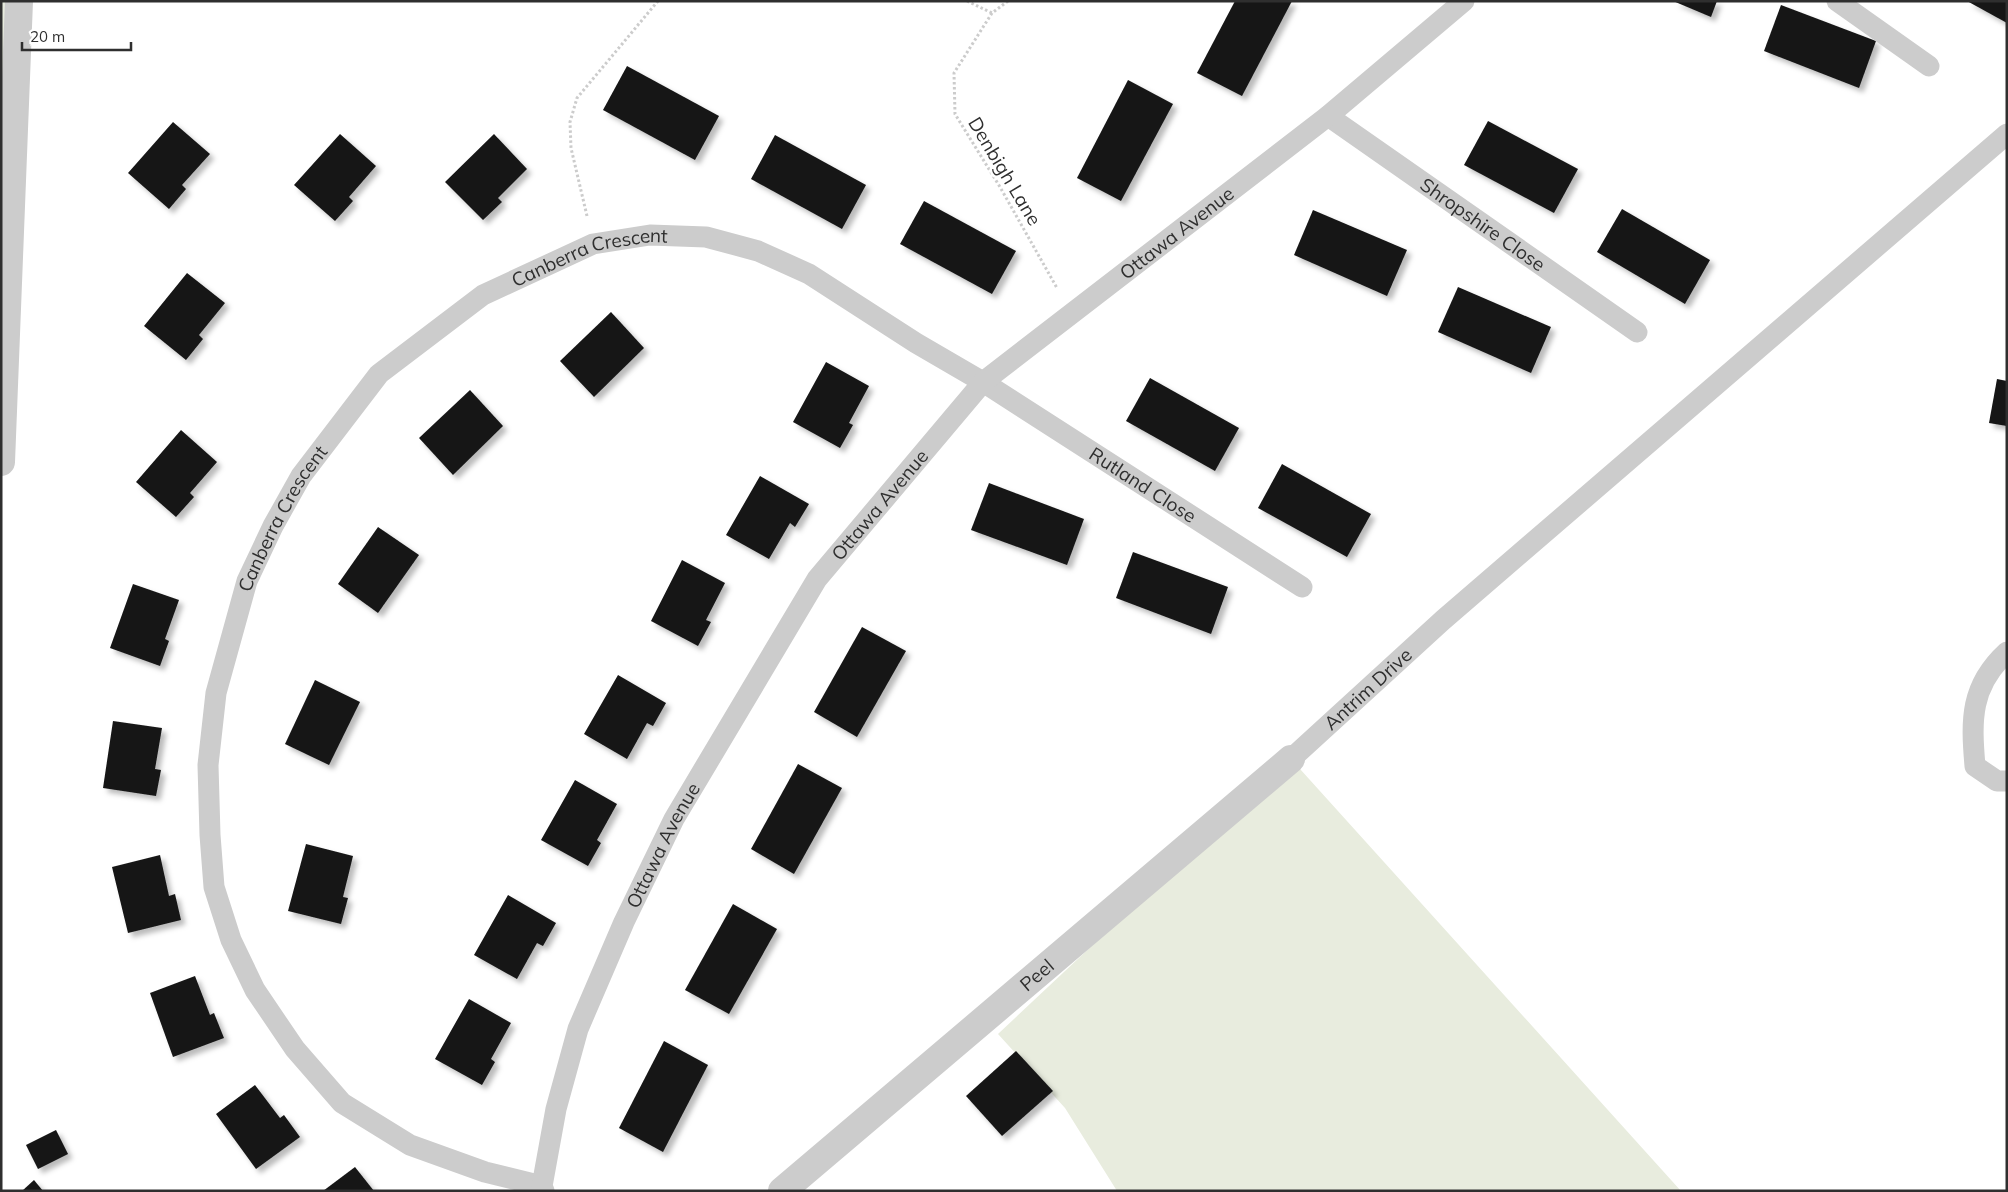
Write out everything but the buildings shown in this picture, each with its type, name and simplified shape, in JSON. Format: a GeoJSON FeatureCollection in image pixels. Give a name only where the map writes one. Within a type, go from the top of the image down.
{"type":"FeatureCollection","features":[{"type":"Feature","properties":{"kind":"street"},"geometry":{"type":"LineString","coordinates":[[1,462],[19,1]]}},
{"type":"Feature","properties":{"kind":"street","name":"Peel"},"geometry":{"type":"LineString","coordinates":[[782,1191],[1290,759]]}},
{"type":"Feature","properties":{"kind":"lane","name":"Ottawa Avenue"},"geometry":{"type":"LineString","coordinates":[[543,1189],[556,1109],[578,1029],[624,922],[674,819],[817,579],[983,382],[1328,116],[1464,1]]}},
{"type":"Feature","properties":{"kind":"lane"},"geometry":{"type":"LineString","coordinates":[[1837,1],[1929,66]]}},
{"type":"Feature","properties":{"kind":"lane","name":"Shropshire Close"},"geometry":{"type":"LineString","coordinates":[[1328,116],[1637,332]]}},
{"type":"Feature","properties":{"kind":"lane","name":"Antrim Drive"},"geometry":{"type":"LineString","coordinates":[[1290,759],[1443,620],[2007,134]]}},
{"type":"Feature","properties":{"kind":"lane","name":"Canberra Crescent"},"geometry":{"type":"LineString","coordinates":[[543,1189],[485,1172],[410,1145],[342,1103],[295,1049],[255,990],[231,940],[214,887],[208,765],[216,693],[247,581],[273,526],[301,476],[379,374],[483,295],[593,244],[650,235],[706,237],[758,251],[809,274],[916,343],[983,382]]}},
{"type":"Feature","properties":{"kind":"lane","name":"Rutland Close"},"geometry":{"type":"LineString","coordinates":[[983,382],[1302,587]]}},
{"type":"Feature","properties":{"kind":"lane"},"geometry":{"type":"LineString","coordinates":[[2007,652],[1993,665],[1976,699],[1972,736],[1976,766],[1997,781],[2007,781]]}},
{"type":"Feature","properties":{"kind":"path"},"geometry":{"type":"LineString","coordinates":[[593,244],[571,148],[570,122],[577,98],[658,1]]}},
{"type":"Feature","properties":{"kind":"path"},"geometry":{"type":"LineString","coordinates":[[967,1],[992,13],[1008,1]]}},
{"type":"Feature","properties":{"kind":"path","name":"Denbigh Lane"},"geometry":{"type":"LineString","coordinates":[[992,13],[954,73],[955,114],[1000,187],[1071,314]]}},
{"type":"Feature","properties":{"kind":"shaded area"},"geometry":{"type":"Polygon","coordinates":[[[1,1],[10,1],[1,219],[1,1]]]}},
{"type":"Feature","properties":{"kind":"shaded area"},"geometry":{"type":"Polygon","coordinates":[[[1291,759],[1681,1191],[1117,1191],[1065,1108],[998,1034],[1291,759]]]}}]}
